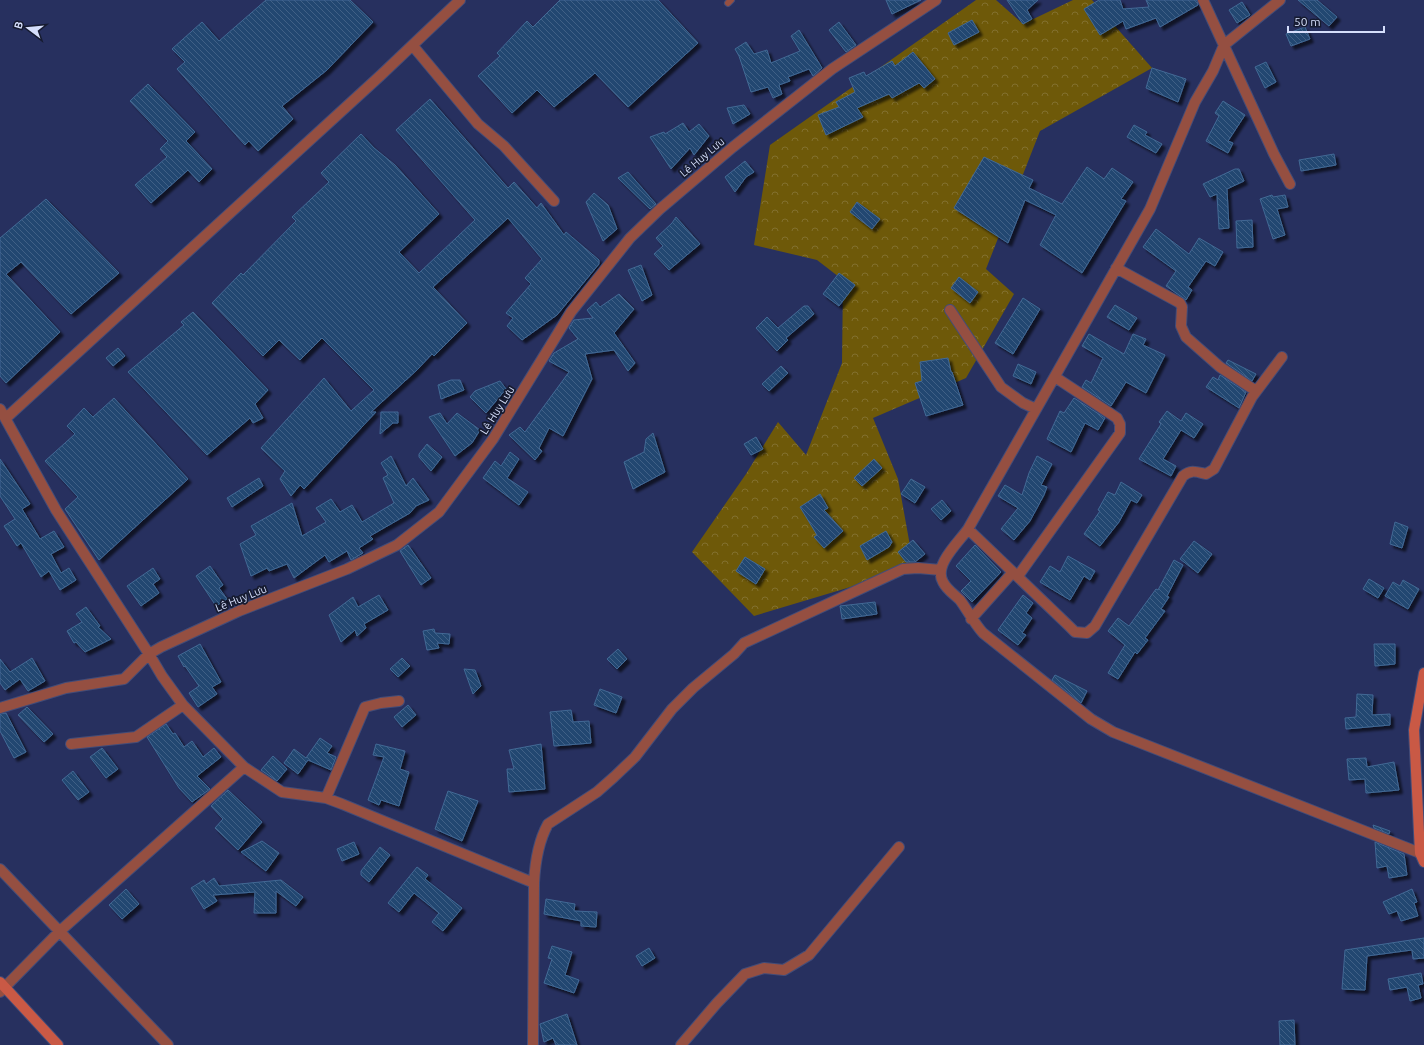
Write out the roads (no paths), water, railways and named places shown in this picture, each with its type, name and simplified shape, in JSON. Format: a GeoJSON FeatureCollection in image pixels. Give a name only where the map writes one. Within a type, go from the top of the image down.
{"type":"FeatureCollection","features":[{"type":"Feature","properties":{"kind":"main road"},"geometry":{"type":"LineString","coordinates":[[1424,673],[1414,730],[1420,853],[1424,862]]}},
{"type":"Feature","properties":{"kind":"main road"},"geometry":{"type":"LineString","coordinates":[[2,987],[58,1045]]}},
{"type":"Feature","properties":{"kind":"street"},"geometry":{"type":"LineString","coordinates":[[6,418],[412,46],[460,0]]}},
{"type":"Feature","properties":{"kind":"street","name":"Lê Huy Lưu"},"geometry":{"type":"LineString","coordinates":[[0,708],[66,688],[124,679],[150,654],[161,646],[239,612],[347,569],[397,545],[439,512],[493,439],[571,312],[630,238],[660,209],[727,152],[832,69],[936,0]]}},
{"type":"Feature","properties":{"kind":"street"},"geometry":{"type":"LineString","coordinates":[[1202,0],[1274,154],[1290,184]]}},
{"type":"Feature","properties":{"kind":"street"},"geometry":{"type":"LineString","coordinates":[[1280,0],[1224,45],[1213,71],[1195,102],[1150,209],[968,529],[946,558],[941,570],[942,581],[959,600],[971,619],[984,633],[1102,726],[1420,853]]}},
{"type":"Feature","properties":{"kind":"street"},"geometry":{"type":"LineString","coordinates":[[412,46],[478,124],[504,146],[554,201]]}},
{"type":"Feature","properties":{"kind":"street"},"geometry":{"type":"LineString","coordinates":[[1116,268],[1180,303],[1182,307],[1181,326],[1186,337],[1220,367],[1256,391]]}},
{"type":"Feature","properties":{"kind":"street"},"geometry":{"type":"LineString","coordinates":[[950,310],[1001,387],[1023,403],[1036,409]]}},
{"type":"Feature","properties":{"kind":"street"},"geometry":{"type":"LineString","coordinates":[[968,529],[1076,632],[1082,634],[1091,631],[1184,476],[1188,472],[1194,471],[1206,474],[1214,469],[1256,391],[1282,357]]}},
{"type":"Feature","properties":{"kind":"street"},"geometry":{"type":"LineString","coordinates":[[971,619],[1016,574],[1120,433],[1120,424],[1117,418],[1055,377]]}},
{"type":"Feature","properties":{"kind":"street"},"geometry":{"type":"LineString","coordinates":[[0,409],[56,510],[150,654],[162,676],[183,705],[244,767],[282,792],[326,798],[534,883]]}},
{"type":"Feature","properties":{"kind":"street"},"geometry":{"type":"LineString","coordinates":[[533,1045],[534,883],[536,860],[548,824],[598,792],[635,757],[672,709],[693,688],[734,654],[744,643],[903,569],[918,568],[941,570]]}},
{"type":"Feature","properties":{"kind":"street"},"geometry":{"type":"LineString","coordinates":[[326,798],[365,707],[399,701]]}},
{"type":"Feature","properties":{"kind":"street"},"geometry":{"type":"LineString","coordinates":[[71,744],[136,737],[183,705]]}},
{"type":"Feature","properties":{"kind":"street"},"geometry":{"type":"LineString","coordinates":[[2,987],[60,931],[244,767]]}},
{"type":"Feature","properties":{"kind":"street"},"geometry":{"type":"LineString","coordinates":[[681,1045],[717,1003],[745,974],[764,968],[784,970],[809,955],[899,847]]}},
{"type":"Feature","properties":{"kind":"street"},"geometry":{"type":"LineString","coordinates":[[0,869],[168,1045]]}}]}
